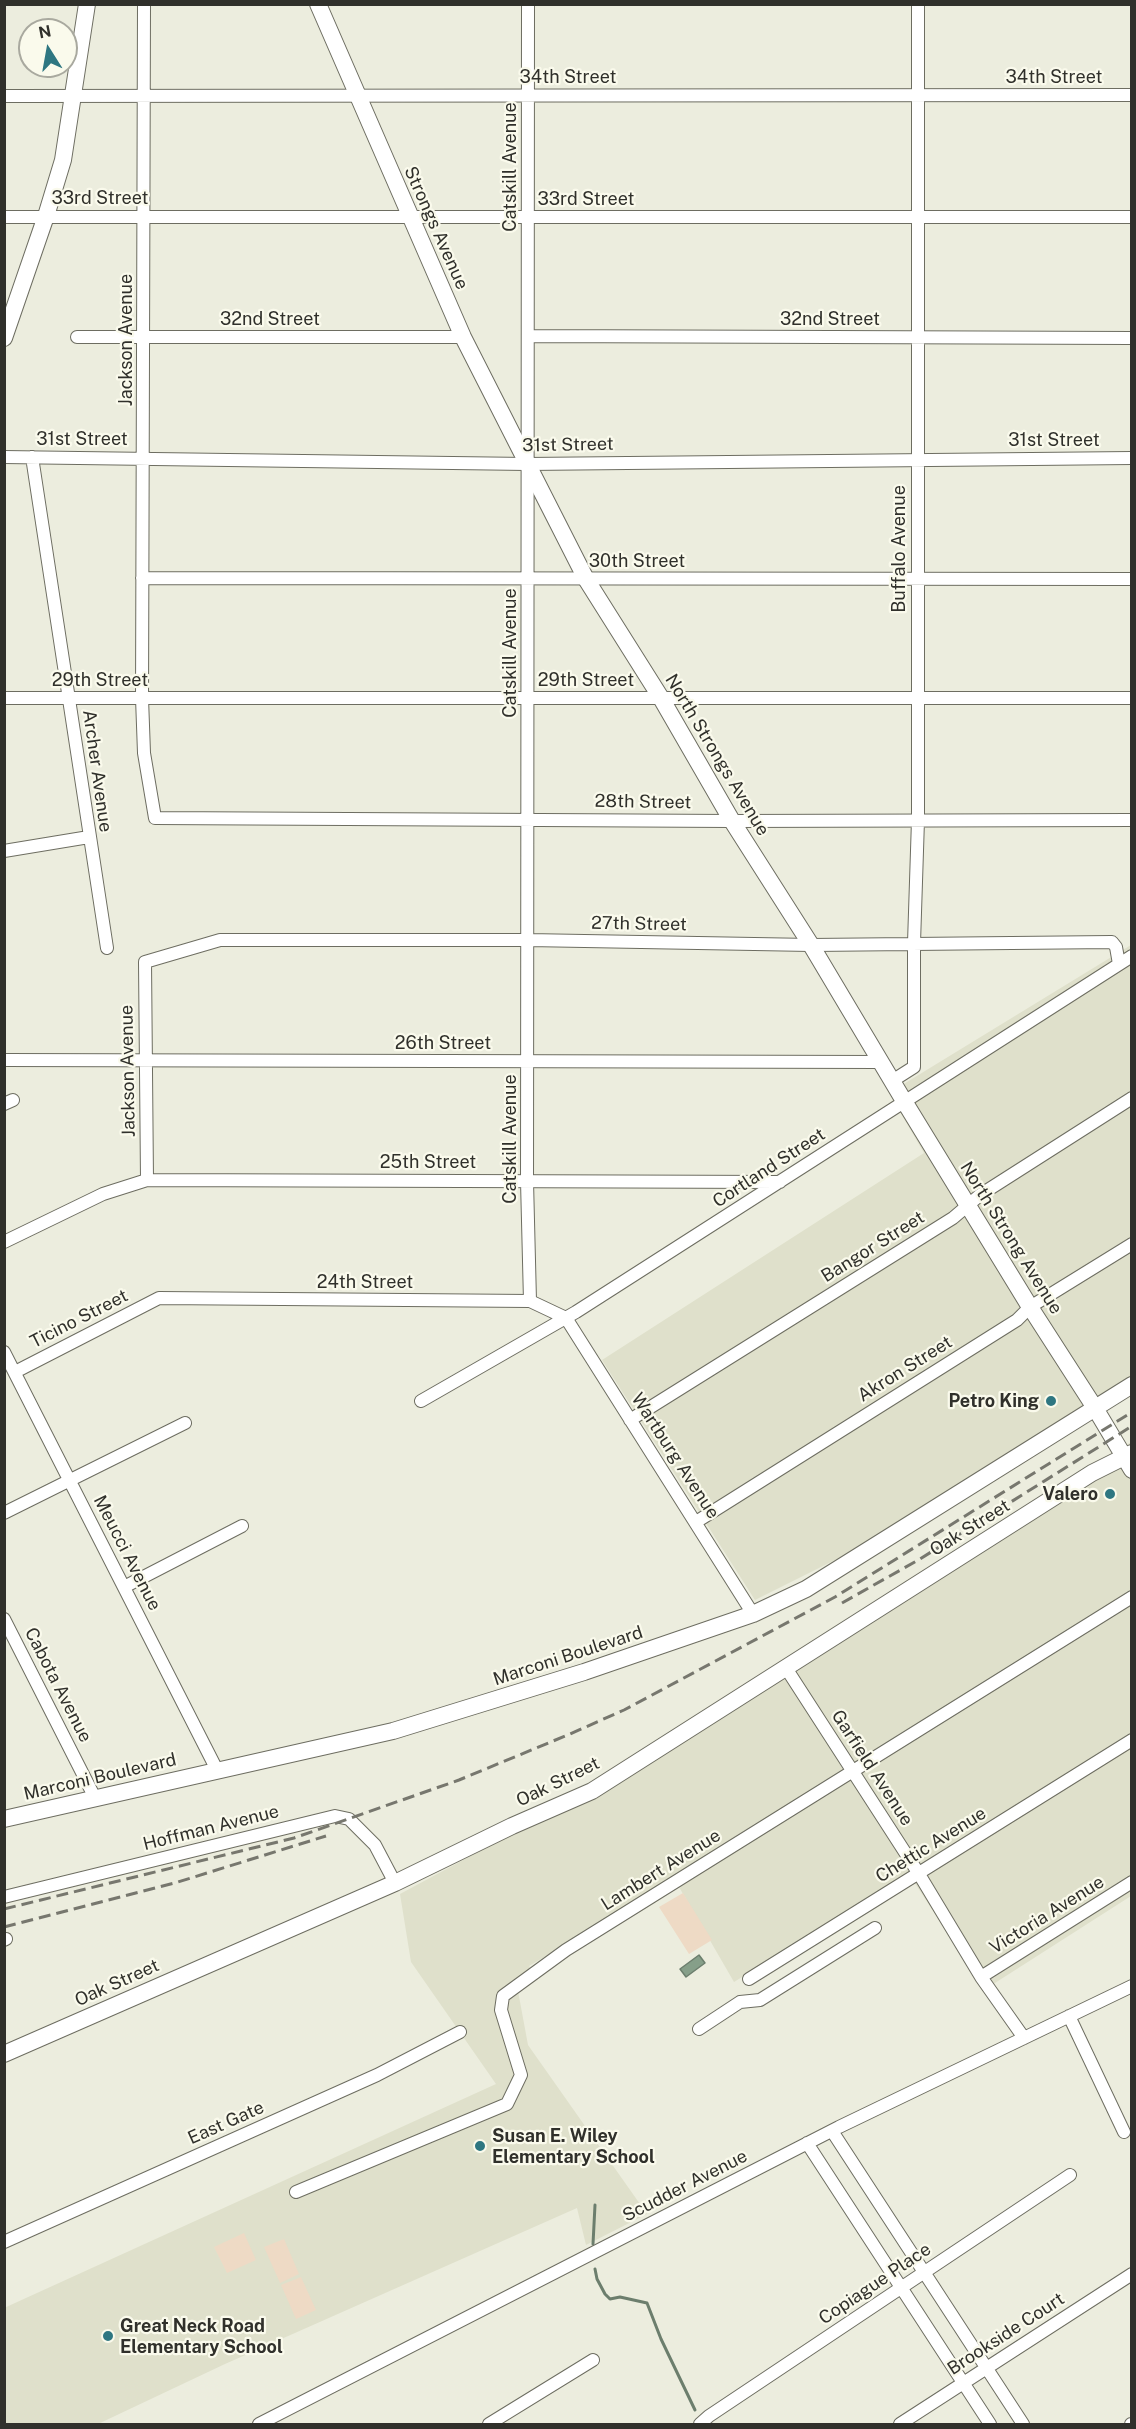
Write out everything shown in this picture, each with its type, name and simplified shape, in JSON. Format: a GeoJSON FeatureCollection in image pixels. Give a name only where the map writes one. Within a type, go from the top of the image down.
{"type":"FeatureCollection","features":[{"type":"Feature","properties":{"kind":"street"},"geometry":{"type":"LineString","coordinates":[[4,338],[63,160],[87,4]]}},
{"type":"Feature","properties":{"kind":"street","name":"Jackson Avenue"},"geometry":{"type":"LineString","coordinates":[[144,4],[142,698],[144,753],[155,818]]}},
{"type":"Feature","properties":{"kind":"street","name":"Strongs Avenue"},"geometry":{"type":"LineString","coordinates":[[318,4],[463,337],[527,464]]}},
{"type":"Feature","properties":{"kind":"street","name":"Catskill Avenue"},"geometry":{"type":"LineString","coordinates":[[528,4],[527,1181],[530,1301]]}},
{"type":"Feature","properties":{"kind":"street","name":"Buffalo Avenue"},"geometry":{"type":"LineString","coordinates":[[892,1081],[914,1067],[914,943],[918,820],[918,4]]}},
{"type":"Feature","properties":{"kind":"street","name":"34th Street"},"geometry":{"type":"LineString","coordinates":[[4,96],[1131,95]]}},
{"type":"Feature","properties":{"kind":"street","name":"33rd Street"},"geometry":{"type":"LineString","coordinates":[[4,217],[1131,218]]}},
{"type":"Feature","properties":{"kind":"street","name":"32nd Street"},"geometry":{"type":"LineString","coordinates":[[528,336],[1131,338]]}},
{"type":"Feature","properties":{"kind":"street","name":"32nd Street"},"geometry":{"type":"LineString","coordinates":[[77,337],[463,337]]}},
{"type":"Feature","properties":{"kind":"street","name":"31st Street"},"geometry":{"type":"LineString","coordinates":[[4,457],[527,464],[918,458],[1131,458]]}},
{"type":"Feature","properties":{"kind":"street","name":"Archer Avenue"},"geometry":{"type":"LineString","coordinates":[[32,457],[107,948]]}},
{"type":"Feature","properties":{"kind":"street","name":"North Strongs Avenue"},"geometry":{"type":"LineString","coordinates":[[527,464],[586,579],[661,698],[732,821],[811,945],[881,1062]]}},
{"type":"Feature","properties":{"kind":"street","name":"30th Street"},"geometry":{"type":"LineString","coordinates":[[142,578],[1131,579]]}},
{"type":"Feature","properties":{"kind":"street","name":"29th Street"},"geometry":{"type":"LineString","coordinates":[[4,698],[1131,699]]}},
{"type":"Feature","properties":{"kind":"street","name":"28th Street"},"geometry":{"type":"LineString","coordinates":[[155,818],[732,821],[1131,820]]}},
{"type":"Feature","properties":{"kind":"street"},"geometry":{"type":"LineString","coordinates":[[4,851],[89,837]]}},
{"type":"Feature","properties":{"kind":"street","name":"27th Street"},"geometry":{"type":"LineString","coordinates":[[145,962],[220,940],[528,940],[811,945],[1112,942],[1118,958]]}},
{"type":"Feature","properties":{"kind":"street","name":"Cortland Street"},"geometry":{"type":"LineString","coordinates":[[421,1401],[566,1318],[782,1182],[1118,958],[1131,956]]}},
{"type":"Feature","properties":{"kind":"street","name":"Jackson Avenue"},"geometry":{"type":"LineString","coordinates":[[145,962],[147,1179]]}},
{"type":"Feature","properties":{"kind":"street","name":"26th Street"},"geometry":{"type":"LineString","coordinates":[[4,1060],[881,1062]]}},
{"type":"Feature","properties":{"kind":"street","name":"North Strong Avenue"},"geometry":{"type":"LineString","coordinates":[[881,1062],[1109,1434],[1129,1460]]}},
{"type":"Feature","properties":{"kind":"street","name":"Bangor Street"},"geometry":{"type":"LineString","coordinates":[[630,1420],[953,1218],[980,1195],[1131,1098]]}},
{"type":"Feature","properties":{"kind":"street","name":"25th Street"},"geometry":{"type":"LineString","coordinates":[[4,1242],[103,1194],[147,1179],[782,1182]]}},
{"type":"Feature","properties":{"kind":"street","name":"Akron Street"},"geometry":{"type":"LineString","coordinates":[[696,1522],[1017,1320],[1030,1307],[1131,1244]]}},
{"type":"Feature","properties":{"kind":"street","name":"24th Street"},"geometry":{"type":"LineString","coordinates":[[159,1298],[530,1301],[566,1318]]}},
{"type":"Feature","properties":{"kind":"street","name":"Ticino Street"},"geometry":{"type":"LineString","coordinates":[[15,1372],[159,1298]]}},
{"type":"Feature","properties":{"kind":"street","name":"Wartburg Avenue"},"geometry":{"type":"LineString","coordinates":[[566,1318],[753,1614]]}},
{"type":"Feature","properties":{"kind":"street","name":"Meucci Avenue"},"geometry":{"type":"LineString","coordinates":[[4,1352],[217,1770]]}},
{"type":"Feature","properties":{"kind":"street","name":"Marconi Boulevard"},"geometry":{"type":"LineString","coordinates":[[4,1819],[393,1731],[584,1672],[753,1614],[806,1589],[1131,1385]]}},
{"type":"Feature","properties":{"kind":"street"},"geometry":{"type":"LineString","coordinates":[[4,1513],[185,1423]]}},
{"type":"Feature","properties":{"kind":"street","name":"Oak Street"},"geometry":{"type":"LineString","coordinates":[[4,2054],[395,1882],[592,1791],[1092,1473],[1129,1460]]}},
{"type":"Feature","properties":{"kind":"street"},"geometry":{"type":"LineString","coordinates":[[124,1587],[242,1526]]}},
{"type":"Feature","properties":{"kind":"street","name":"Lambert Avenue"},"geometry":{"type":"LineString","coordinates":[[296,2192],[507,2104],[521,2075],[501,2010],[503,1996],[566,1950],[1131,1597]]}},
{"type":"Feature","properties":{"kind":"street","name":"Cabota Avenue"},"geometry":{"type":"LineString","coordinates":[[4,1619],[96,1798]]}},
{"type":"Feature","properties":{"kind":"street","name":"Garfield Avenue"},"geometry":{"type":"LineString","coordinates":[[786,1668],[919,1874],[981,1977],[1024,2038]]}},
{"type":"Feature","properties":{"kind":"street","name":"Chettic Avenue"},"geometry":{"type":"LineString","coordinates":[[749,1979],[1131,1740]]}},
{"type":"Feature","properties":{"kind":"street","name":"Hoffman Avenue"},"geometry":{"type":"LineString","coordinates":[[4,1898],[335,1816],[349,1819],[375,1845],[395,1882]]}},
{"type":"Feature","properties":{"kind":"street","name":"Victoria Avenue"},"geometry":{"type":"LineString","coordinates":[[981,1977],[1131,1882]]}},
{"type":"Feature","properties":{"kind":"street"},"geometry":{"type":"LineString","coordinates":[[699,2029],[740,2002],[760,2000],[875,1928]]}},
{"type":"Feature","properties":{"kind":"street","name":"Scudder Avenue"},"geometry":{"type":"LineString","coordinates":[[259,2424],[807,2143],[1131,1986]]}},
{"type":"Feature","properties":{"kind":"street"},"geometry":{"type":"LineString","coordinates":[[1069,2016],[1124,2132]]}},
{"type":"Feature","properties":{"kind":"street","name":"East Gate"},"geometry":{"type":"LineString","coordinates":[[4,2242],[377,2074],[460,2032]]}},
{"type":"Feature","properties":{"kind":"street"},"geometry":{"type":"LineString","coordinates":[[832,2131],[1023,2424]]}},
{"type":"Feature","properties":{"kind":"street"},"geometry":{"type":"LineString","coordinates":[[807,2143],[990,2424]]}},
{"type":"Feature","properties":{"kind":"street","name":"Copiague Place"},"geometry":{"type":"LineString","coordinates":[[700,2424],[1070,2175]]}},
{"type":"Feature","properties":{"kind":"street","name":"Brookside Court"},"geometry":{"type":"LineString","coordinates":[[900,2424],[1131,2274]]}},
{"type":"Feature","properties":{"kind":"street"},"geometry":{"type":"LineString","coordinates":[[489,2424],[593,2360]]}},
{"type":"Feature","properties":{"kind":"shaded area"},"geometry":{"type":"Polygon","coordinates":[[[1131,945],[1131,1379],[841,1557],[755,1600],[602,1360],[924,1153],[889,1093],[1131,945]]]}},
{"type":"Feature","properties":{"kind":"shaded area"},"geometry":{"type":"Polygon","coordinates":[[[1131,1442],[1131,1896],[984,1990],[909,1874],[734,1982],[675,1880],[529,1966],[538,1979],[518,1991],[528,2045],[647,2214],[586,2245],[577,2208],[225,2364],[98,2424],[5,2424],[4,2308],[496,2084],[411,1962],[400,1894],[599,1787],[1131,1442]]]}},
{"type":"Feature","properties":{"kind":"shaded area"},"geometry":{"type":"Polygon","coordinates":[[[683,1893],[712,1940],[689,1954],[659,1907],[683,1893]]]}},
{"type":"Feature","properties":{"kind":"shaded area"},"geometry":{"type":"Polygon","coordinates":[[[699,1955],[705,1963],[686,1977],[680,1969],[699,1955]]]}},
{"type":"Feature","properties":{"kind":"shaded area"},"geometry":{"type":"Polygon","coordinates":[[[244,2233],[256,2260],[227,2273],[214,2247],[244,2233]]]}},
{"type":"Feature","properties":{"kind":"shaded area"},"geometry":{"type":"Polygon","coordinates":[[[284,2239],[299,2274],[280,2283],[264,2247],[284,2239]]]}},
{"type":"Feature","properties":{"kind":"shaded area"},"geometry":{"type":"Polygon","coordinates":[[[301,2277],[316,2310],[296,2319],[281,2285],[301,2277]]]}},
{"type":"Feature","properties":{"kind":"waterway"},"geometry":{"type":"LineString","coordinates":[[593,2244],[595,2205]]}},
{"type":"Feature","properties":{"kind":"waterway"},"geometry":{"type":"LineString","coordinates":[[595,2269],[597,2279],[610,2299],[620,2297],[647,2303],[661,2339],[695,2410]]}},
{"type":"Feature","properties":{"kind":"railway"},"geometry":{"type":"LineString","coordinates":[[4,1909],[294,1838],[459,1780],[570,1734],[624,1710],[835,1597],[1132,1412]]}},
{"type":"Feature","properties":{"kind":"railway"},"geometry":{"type":"LineString","coordinates":[[842,1603],[920,1559],[1132,1426]]}},
{"type":"Feature","properties":{"kind":"railway"},"geometry":{"type":"LineString","coordinates":[[4,1927],[178,1882],[326,1836]]}},
{"type":"Feature","properties":{"kind":"place","name":"Petro King"},"geometry":{"type":"Point","coordinates":[1051,1401]}},
{"type":"Feature","properties":{"kind":"place","name":"Valero"},"geometry":{"type":"Point","coordinates":[1110,1494]}},
{"type":"Feature","properties":{"kind":"place","name":"Susan E. Wiley Elementary School"},"geometry":{"type":"Point","coordinates":[480,2146]}},
{"type":"Feature","properties":{"kind":"place","name":"Great Neck Road Elementary School"},"geometry":{"type":"Point","coordinates":[108,2336]}}]}
